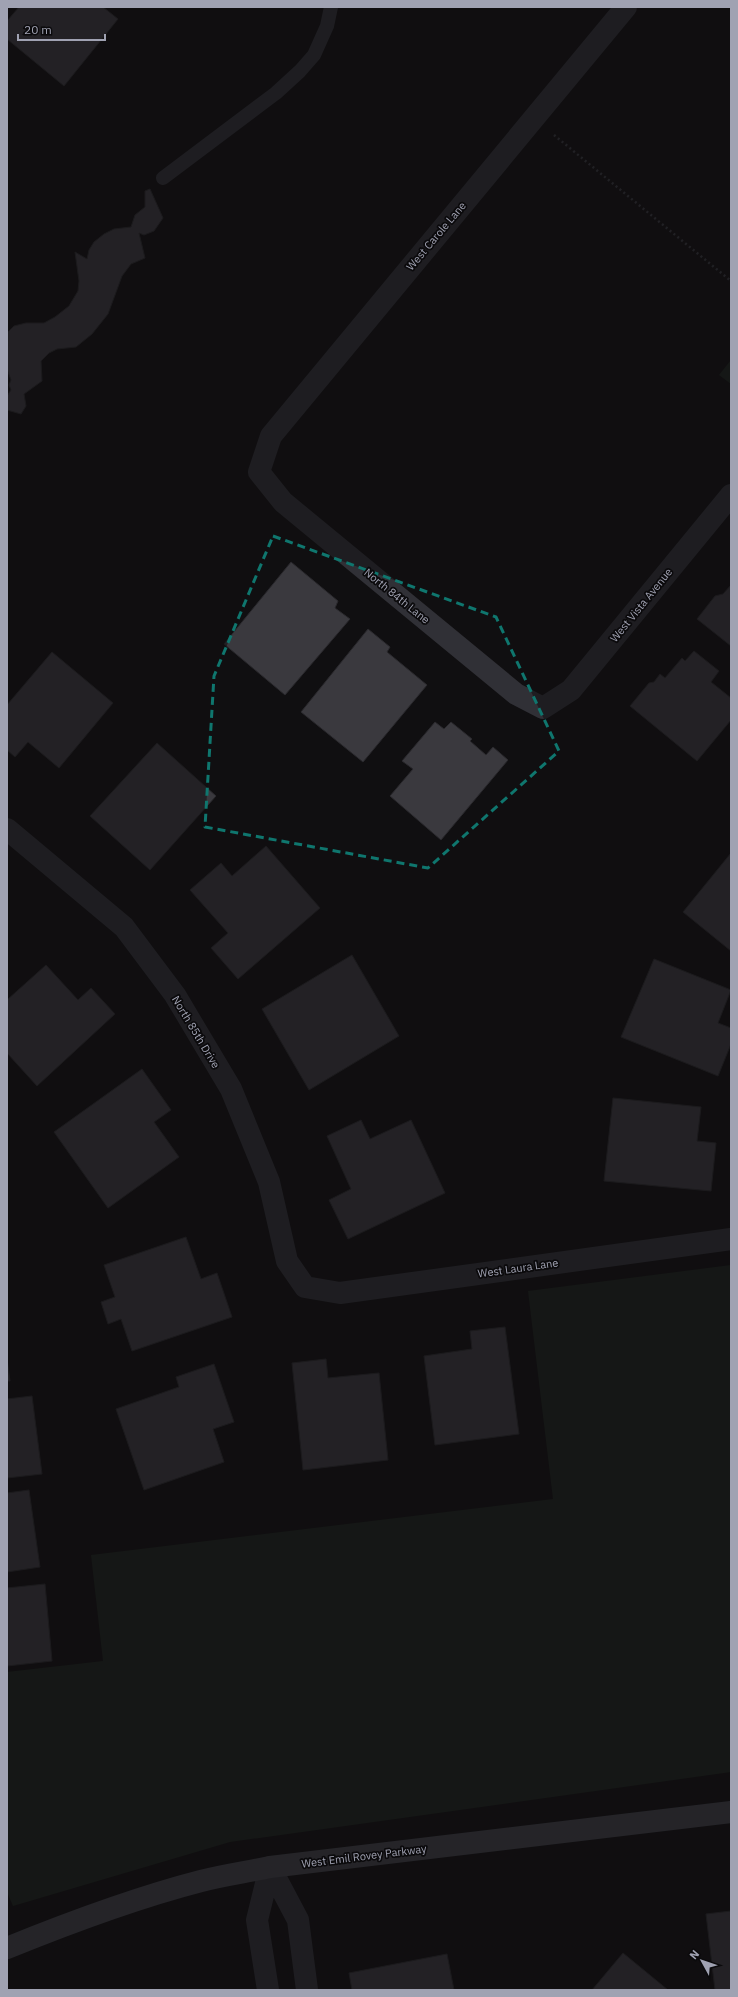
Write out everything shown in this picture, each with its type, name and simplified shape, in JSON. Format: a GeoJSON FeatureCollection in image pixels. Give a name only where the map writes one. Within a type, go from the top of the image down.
{"type":"FeatureCollection","features":[{"type":"Feature","properties":{"kind":"street","name":"West Carole Lane"},"geometry":{"type":"LineString","coordinates":[[259,472],[271,436],[626,7]]}},
{"type":"Feature","properties":{"kind":"street","name":"North 84th Lane"},"geometry":{"type":"LineString","coordinates":[[259,472],[289,508],[516,694],[543,708]]}},
{"type":"Feature","properties":{"kind":"street","name":"West Vista Avenue"},"geometry":{"type":"LineString","coordinates":[[543,708],[571,690],[731,495]]}},
{"type":"Feature","properties":{"kind":"street","name":"North 85th Drive"},"geometry":{"type":"LineString","coordinates":[[7,829],[124,927],[175,995],[231,1089],[269,1182],[287,1261],[305,1287]]}},
{"type":"Feature","properties":{"kind":"street","name":"West Laura Lane"},"geometry":{"type":"LineString","coordinates":[[305,1287],[340,1293],[731,1238]]}},
{"type":"Feature","properties":{"kind":"street","name":"West Emil Rovey Parkway"},"geometry":{"type":"LineString","coordinates":[[7,1948],[75,1920],[129,1903],[202,1881],[270,1867],[731,1812]]}},
{"type":"Feature","properties":{"kind":"street"},"geometry":{"type":"LineString","coordinates":[[268,1990],[257,1920],[270,1867]]}},
{"type":"Feature","properties":{"kind":"street"},"geometry":{"type":"LineString","coordinates":[[270,1867],[298,1920],[307,1990]]}},
{"type":"Feature","properties":{"kind":"lane"},"geometry":{"type":"LineString","coordinates":[[162,178],[276,93],[300,71],[314,55],[327,26],[331,7]]}},
{"type":"Feature","properties":{"kind":"path"},"geometry":{"type":"LineString","coordinates":[[533,119],[731,281]]}},
{"type":"Feature","properties":{"kind":"highlighted area"},"geometry":{"type":"Polygon","coordinates":[[[273,536],[496,617],[559,751],[428,868],[205,827],[214,676],[273,536]]]}},
{"type":"Feature","properties":{"kind":"shaded area"},"geometry":{"type":"Polygon","coordinates":[[[731,360],[731,384],[719,375],[731,360]]]}},
{"type":"Feature","properties":{"kind":"shaded area"},"geometry":{"type":"Polygon","coordinates":[[[731,1265],[731,1772],[230,1842],[13,1906],[7,1892],[7,1672],[103,1661],[91,1555],[553,1499],[528,1291],[731,1265]]]}},
{"type":"Feature","properties":{"kind":"building"},"geometry":{"type":"Polygon","coordinates":[[[19,7],[103,7],[118,19],[64,86],[7,39],[7,21],[19,7]]]}},
{"type":"Feature","properties":{"kind":"building"},"geometry":{"type":"Polygon","coordinates":[[[150,189],[163,218],[154,231],[144,235],[139,233],[145,258],[131,264],[122,276],[108,314],[92,334],[76,347],[57,349],[49,353],[41,361],[42,381],[24,394],[26,406],[21,414],[7,410],[7,396],[11,390],[9,385],[11,380],[7,369],[8,332],[14,326],[26,323],[44,323],[55,317],[69,306],[78,291],[79,281],[75,252],[87,259],[89,250],[94,242],[104,234],[114,229],[131,227],[135,215],[145,207],[145,191],[150,189]]]}},
{"type":"Feature","properties":{"kind":"building"},"geometry":{"type":"Polygon","coordinates":[[[291,562],[338,601],[335,608],[350,619],[285,695],[224,644],[291,562]]]}},
{"type":"Feature","properties":{"kind":"building"},"geometry":{"type":"Polygon","coordinates":[[[731,585],[731,646],[697,619],[715,596],[723,594],[731,585]]]}},
{"type":"Feature","properties":{"kind":"building"},"geometry":{"type":"Polygon","coordinates":[[[368,629],[390,647],[387,652],[427,685],[363,762],[301,712],[368,629]]]}},
{"type":"Feature","properties":{"kind":"building"},"geometry":{"type":"Polygon","coordinates":[[[694,651],[719,671],[711,682],[731,698],[731,720],[697,761],[630,706],[649,683],[654,682],[660,674],[665,678],[682,658],[685,661],[694,651]]]}},
{"type":"Feature","properties":{"kind":"building"},"geometry":{"type":"Polygon","coordinates":[[[52,652],[113,703],[59,768],[28,742],[15,757],[7,750],[7,705],[52,652]]]}},
{"type":"Feature","properties":{"kind":"building"},"geometry":{"type":"Polygon","coordinates":[[[435,722],[444,729],[451,722],[472,739],[470,741],[486,755],[493,747],[508,760],[441,840],[390,796],[413,769],[402,761],[435,722]]]}},
{"type":"Feature","properties":{"kind":"building"},"geometry":{"type":"Polygon","coordinates":[[[157,743],[216,796],[150,870],[90,816],[157,743]]]}},
{"type":"Feature","properties":{"kind":"building"},"geometry":{"type":"Polygon","coordinates":[[[266,846],[320,908],[238,979],[211,948],[228,933],[190,890],[221,863],[232,876],[266,846]]]}},
{"type":"Feature","properties":{"kind":"building"},"geometry":{"type":"Polygon","coordinates":[[[731,853],[731,951],[683,912],[731,853]]]}},
{"type":"Feature","properties":{"kind":"building"},"geometry":{"type":"Polygon","coordinates":[[[352,955],[399,1036],[309,1090],[262,1009],[352,955]]]}},
{"type":"Feature","properties":{"kind":"building"},"geometry":{"type":"Polygon","coordinates":[[[654,959],[731,990],[718,1023],[731,1028],[731,1044],[718,1076],[621,1037],[654,959]]]}},
{"type":"Feature","properties":{"kind":"building"},"geometry":{"type":"Polygon","coordinates":[[[46,965],[78,1000],[91,988],[115,1014],[37,1086],[7,1053],[7,1000],[46,965]]]}},
{"type":"Feature","properties":{"kind":"building"},"geometry":{"type":"Polygon","coordinates":[[[142,1069],[171,1110],[154,1122],[179,1157],[108,1208],[54,1132],[142,1069]]]}},
{"type":"Feature","properties":{"kind":"building"},"geometry":{"type":"Polygon","coordinates":[[[613,1098],[701,1107],[697,1141],[716,1143],[711,1191],[604,1181],[613,1098]]]}},
{"type":"Feature","properties":{"kind":"building"},"geometry":{"type":"Polygon","coordinates":[[[361,1120],[370,1139],[411,1120],[445,1193],[348,1239],[329,1200],[351,1189],[327,1136],[361,1120]]]}},
{"type":"Feature","properties":{"kind":"building"},"geometry":{"type":"Polygon","coordinates":[[[186,1237],[201,1279],[217,1273],[232,1317],[132,1351],[121,1319],[108,1324],[101,1302],[115,1297],[104,1265],[186,1237]]]}},
{"type":"Feature","properties":{"kind":"building"},"geometry":{"type":"Polygon","coordinates":[[[505,1327],[519,1434],[435,1445],[424,1356],[472,1349],[470,1331],[505,1327]]]}},
{"type":"Feature","properties":{"kind":"building"},"geometry":{"type":"Polygon","coordinates":[[[7,1359],[10,1381],[7,1381],[7,1359]]]}},
{"type":"Feature","properties":{"kind":"building"},"geometry":{"type":"Polygon","coordinates":[[[326,1359],[328,1378],[379,1373],[388,1460],[303,1470],[292,1363],[326,1359]]]}},
{"type":"Feature","properties":{"kind":"building"},"geometry":{"type":"Polygon","coordinates":[[[214,1364],[234,1422],[213,1429],[224,1462],[144,1490],[116,1409],[179,1387],[176,1377],[214,1364]]]}},
{"type":"Feature","properties":{"kind":"building"},"geometry":{"type":"Polygon","coordinates":[[[32,1396],[42,1474],[7,1478],[7,1399],[32,1396]]]}},
{"type":"Feature","properties":{"kind":"building"},"geometry":{"type":"Polygon","coordinates":[[[29,1490],[40,1567],[7,1572],[7,1493],[29,1490]]]}},
{"type":"Feature","properties":{"kind":"building"},"geometry":{"type":"Polygon","coordinates":[[[45,1584],[52,1661],[7,1666],[7,1588],[45,1584]]]}},
{"type":"Feature","properties":{"kind":"building"},"geometry":{"type":"Polygon","coordinates":[[[731,1911],[731,1990],[715,1990],[706,1914],[731,1911]]]}},
{"type":"Feature","properties":{"kind":"building"},"geometry":{"type":"Polygon","coordinates":[[[623,1953],[668,1990],[592,1990],[623,1953]]]}},
{"type":"Feature","properties":{"kind":"building"},"geometry":{"type":"Polygon","coordinates":[[[447,1954],[454,1990],[352,1990],[349,1973],[447,1954]]]}}]}
